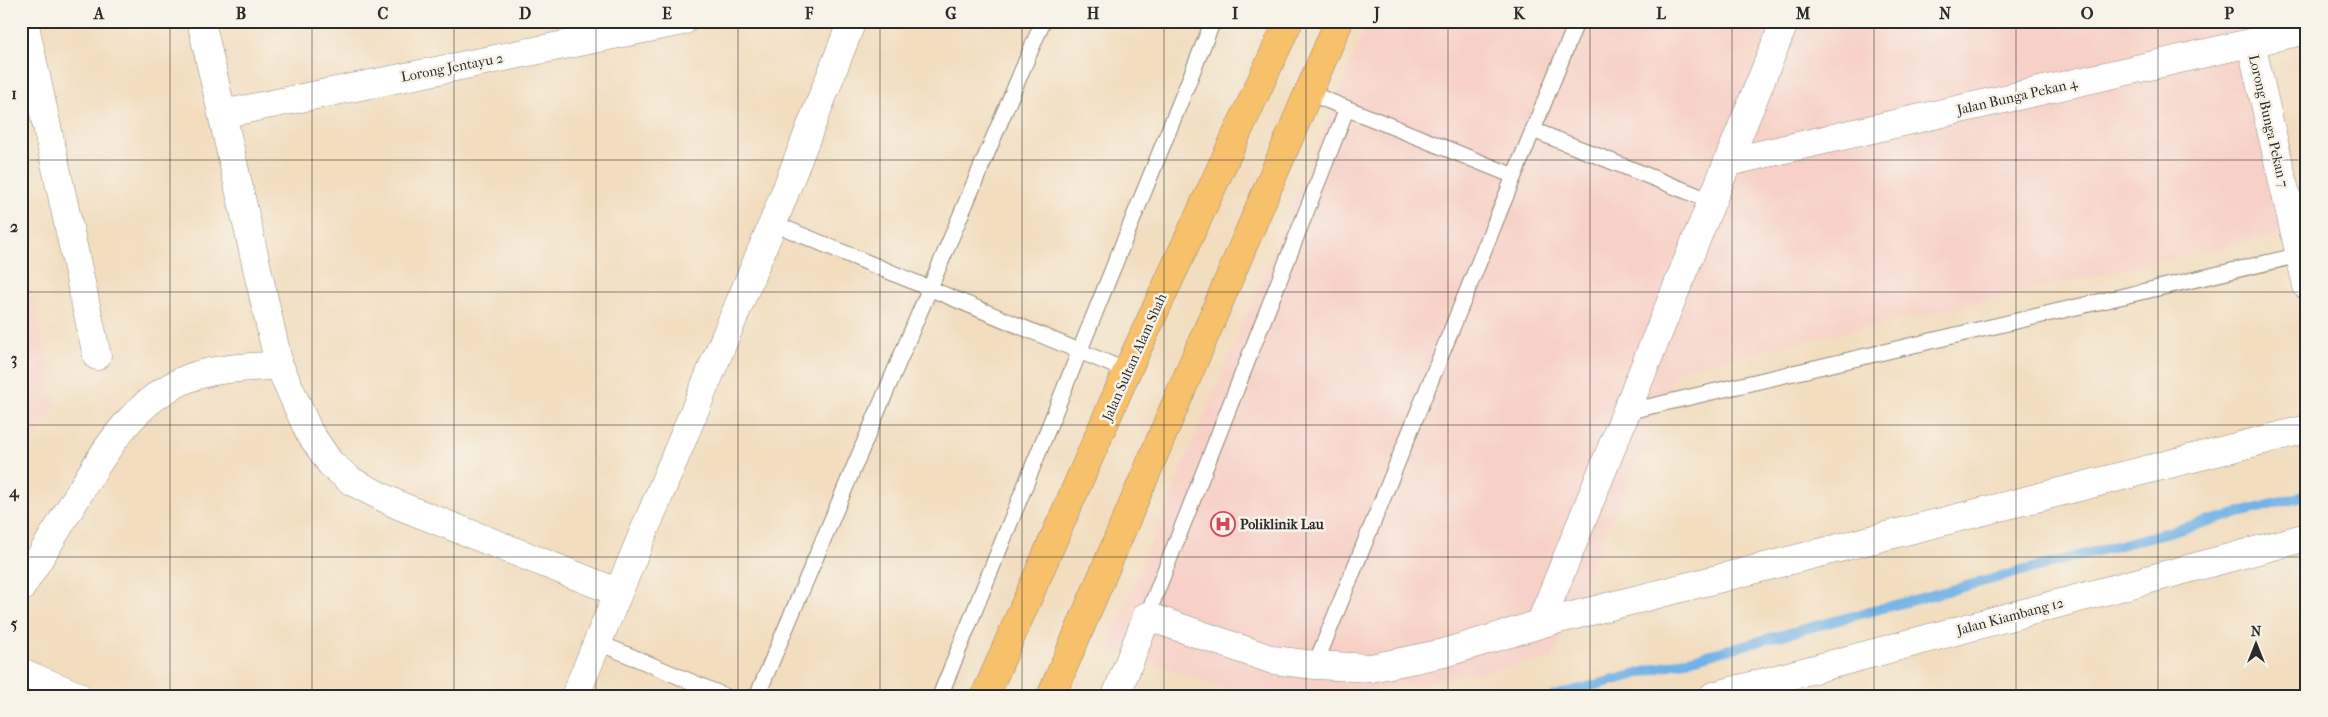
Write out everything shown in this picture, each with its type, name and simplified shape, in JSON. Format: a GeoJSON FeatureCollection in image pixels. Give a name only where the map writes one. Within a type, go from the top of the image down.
{"type":"FeatureCollection","features":[{"type":"Feature","properties":{"kind":"highway","name":"Jalan Sultan Alam Shah"},"geometry":{"type":"LineString","coordinates":[[985,696],[1127,371],[1288,21]]}},
{"type":"Feature","properties":{"kind":"highway"},"geometry":{"type":"LineString","coordinates":[[1050,696],[1339,21]]}},
{"type":"Feature","properties":{"kind":"street"},"geometry":{"type":"LineString","coordinates":[[24,21],[96,356]]}},
{"type":"Feature","properties":{"kind":"street"},"geometry":{"type":"LineString","coordinates":[[201,21],[279,365],[309,432],[330,463],[351,481],[398,505],[617,592]]}},
{"type":"Feature","properties":{"kind":"street","name":"Lorong Jentayu 2"},"geometry":{"type":"LineString","coordinates":[[222,114],[565,33],[683,21]]}},
{"type":"Feature","properties":{"kind":"street"},"geometry":{"type":"LineString","coordinates":[[575,696],[772,223],[852,21]]}},
{"type":"Feature","properties":{"kind":"street"},"geometry":{"type":"LineString","coordinates":[[1540,624],[1784,21]]}},
{"type":"Feature","properties":{"kind":"street","name":"Jalan Bunga Pekan 4"},"geometry":{"type":"LineString","coordinates":[[1728,162],[2307,30]]}},
{"type":"Feature","properties":{"kind":"street","name":"Lorong Bunga Pekan 7"},"geometry":{"type":"LineString","coordinates":[[2251,43],[2307,286]]}},
{"type":"Feature","properties":{"kind":"street"},"geometry":{"type":"LineString","coordinates":[[21,588],[108,446],[139,409],[157,394],[188,378],[213,371],[279,365]]}},
{"type":"Feature","properties":{"kind":"street"},"geometry":{"type":"LineString","coordinates":[[1116,696],[1147,616],[1273,660],[1315,665],[1371,668],[1444,653],[1540,624],[2307,429]]}},
{"type":"Feature","properties":{"kind":"street","name":"Jalan Kiambang 12"},"geometry":{"type":"LineString","coordinates":[[1713,696],[2307,537]]}},
{"type":"Feature","properties":{"kind":"street"},"geometry":{"type":"LineString","coordinates":[[21,672],[78,696]]}},
{"type":"Feature","properties":{"kind":"lane"},"geometry":{"type":"LineString","coordinates":[[757,696],[1043,21]]}},
{"type":"Feature","properties":{"kind":"lane"},"geometry":{"type":"LineString","coordinates":[[940,696],[1213,21]]}},
{"type":"Feature","properties":{"kind":"lane"},"geometry":{"type":"LineString","coordinates":[[1315,665],[1577,21]]}},
{"type":"Feature","properties":{"kind":"lane"},"geometry":{"type":"LineString","coordinates":[[1309,92],[1514,176]]}},
{"type":"Feature","properties":{"kind":"lane"},"geometry":{"type":"LineString","coordinates":[[1147,616],[1347,108]]}},
{"type":"Feature","properties":{"kind":"lane"},"geometry":{"type":"LineString","coordinates":[[1533,130],[1711,201]]}},
{"type":"Feature","properties":{"kind":"lane"},"geometry":{"type":"LineString","coordinates":[[772,223],[1127,371]]}},
{"type":"Feature","properties":{"kind":"lane"},"geometry":{"type":"LineString","coordinates":[[1626,412],[2300,255]]}},
{"type":"Feature","properties":{"kind":"lane"},"geometry":{"type":"LineString","coordinates":[[597,642],[725,696]]}},
{"type":"Feature","properties":{"kind":"shaded area"},"geometry":{"type":"Polygon","coordinates":[[[1369,21],[2253,21],[2237,25],[2281,234],[1677,370],[1552,659],[1351,696],[1246,696],[1107,648],[1369,21]]]}},
{"type":"Feature","properties":{"kind":"shaded area"},"geometry":{"type":"Polygon","coordinates":[[[21,246],[57,406],[21,458],[21,246]]]}},
{"type":"Feature","properties":{"kind":"waterway"},"geometry":{"type":"LineString","coordinates":[[1554,696],[2307,495]]}},
{"type":"Feature","properties":{"kind":"place","name":"Poliklinik Lau"},"geometry":{"type":"Point","coordinates":[1223,524]}}]}
